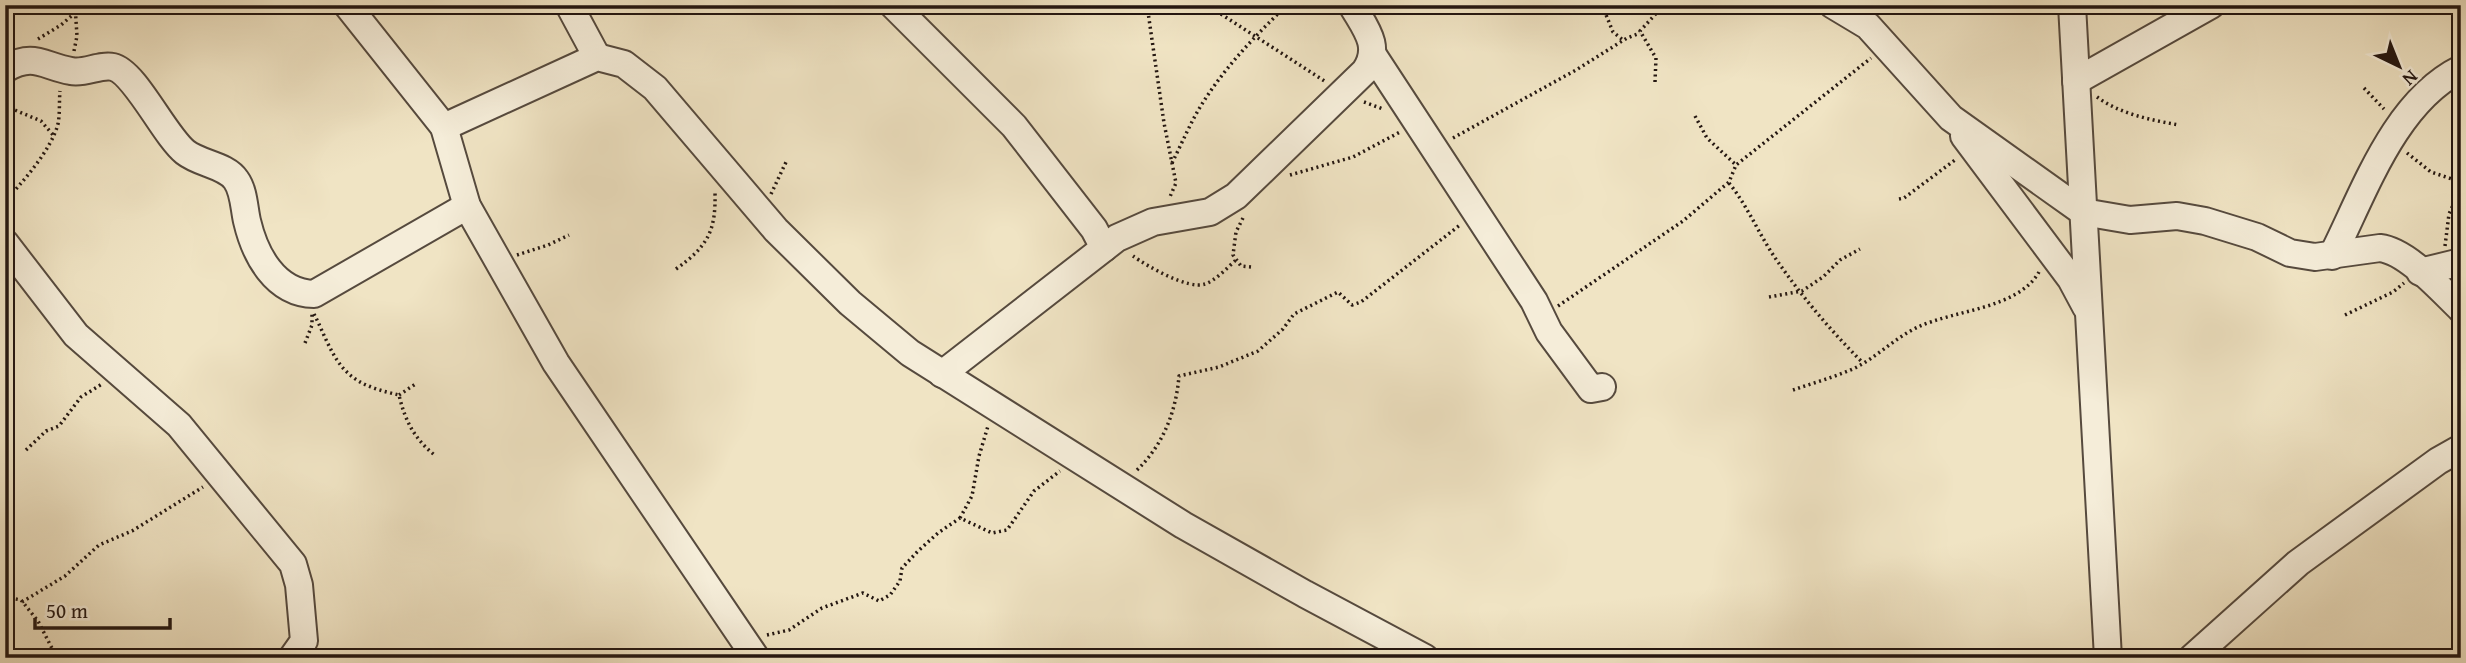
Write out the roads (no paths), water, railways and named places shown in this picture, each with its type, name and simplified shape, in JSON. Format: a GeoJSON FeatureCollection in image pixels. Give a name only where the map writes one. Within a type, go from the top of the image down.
{"type":"FeatureCollection","features":[{"type":"Feature","properties":{"kind":"street"},"geometry":{"type":"LineString","coordinates":[[347,5],[444,127],[467,206],[556,363],[749,648]]}},
{"type":"Feature","properties":{"kind":"street"},"geometry":{"type":"LineString","coordinates":[[569,5],[597,57]]}},
{"type":"Feature","properties":{"kind":"street"},"geometry":{"type":"LineString","coordinates":[[893,5],[1014,126],[1107,246]]}},
{"type":"Feature","properties":{"kind":"street"},"geometry":{"type":"LineString","coordinates":[[1352,5],[1370,35],[1373,55],[1534,302],[1549,332],[1591,389],[1602,387]]}},
{"type":"Feature","properties":{"kind":"street"},"geometry":{"type":"LineString","coordinates":[[1833,5],[1868,26],[1951,118],[2071,279],[2088,312]]}},
{"type":"Feature","properties":{"kind":"street"},"geometry":{"type":"LineString","coordinates":[[2072,5],[2108,658]]}},
{"type":"Feature","properties":{"kind":"street"},"geometry":{"type":"LineString","coordinates":[[2076,81],[2211,5]]}},
{"type":"Feature","properties":{"kind":"street"},"geometry":{"type":"LineString","coordinates":[[942,374],[1107,246],[1141,227],[1210,212],[1236,197],[1365,71],[1373,55]]}},
{"type":"Feature","properties":{"kind":"street"},"geometry":{"type":"LineString","coordinates":[[444,127],[597,57],[624,64],[655,88],[759,210],[850,303],[910,353],[1183,525],[1425,658]]}},
{"type":"Feature","properties":{"kind":"street"},"geometry":{"type":"LineString","coordinates":[[15,64],[36,60],[76,72],[111,66],[119,70],[136,87],[178,146],[193,158],[223,169],[234,177],[258,252],[269,271],[291,290],[314,294],[467,206]]}},
{"type":"Feature","properties":{"kind":"street"},"geometry":{"type":"LineString","coordinates":[[2332,256],[2361,193],[2407,116],[2438,83],[2461,69]]}},
{"type":"Feature","properties":{"kind":"street"},"geometry":{"type":"LineString","coordinates":[[1951,118],[2083,212],[2130,220],[2177,216],[2205,220],[2257,237],[2290,253],[2315,257],[2389,249],[2442,266],[2461,309]]}},
{"type":"Feature","properties":{"kind":"street"},"geometry":{"type":"LineString","coordinates":[[5,243],[76,335],[179,425],[293,564],[297,573],[304,641],[292,658]]}},
{"type":"Feature","properties":{"kind":"street"},"geometry":{"type":"LineString","coordinates":[[2192,658],[2298,564],[2438,461],[2461,448]]}}]}
